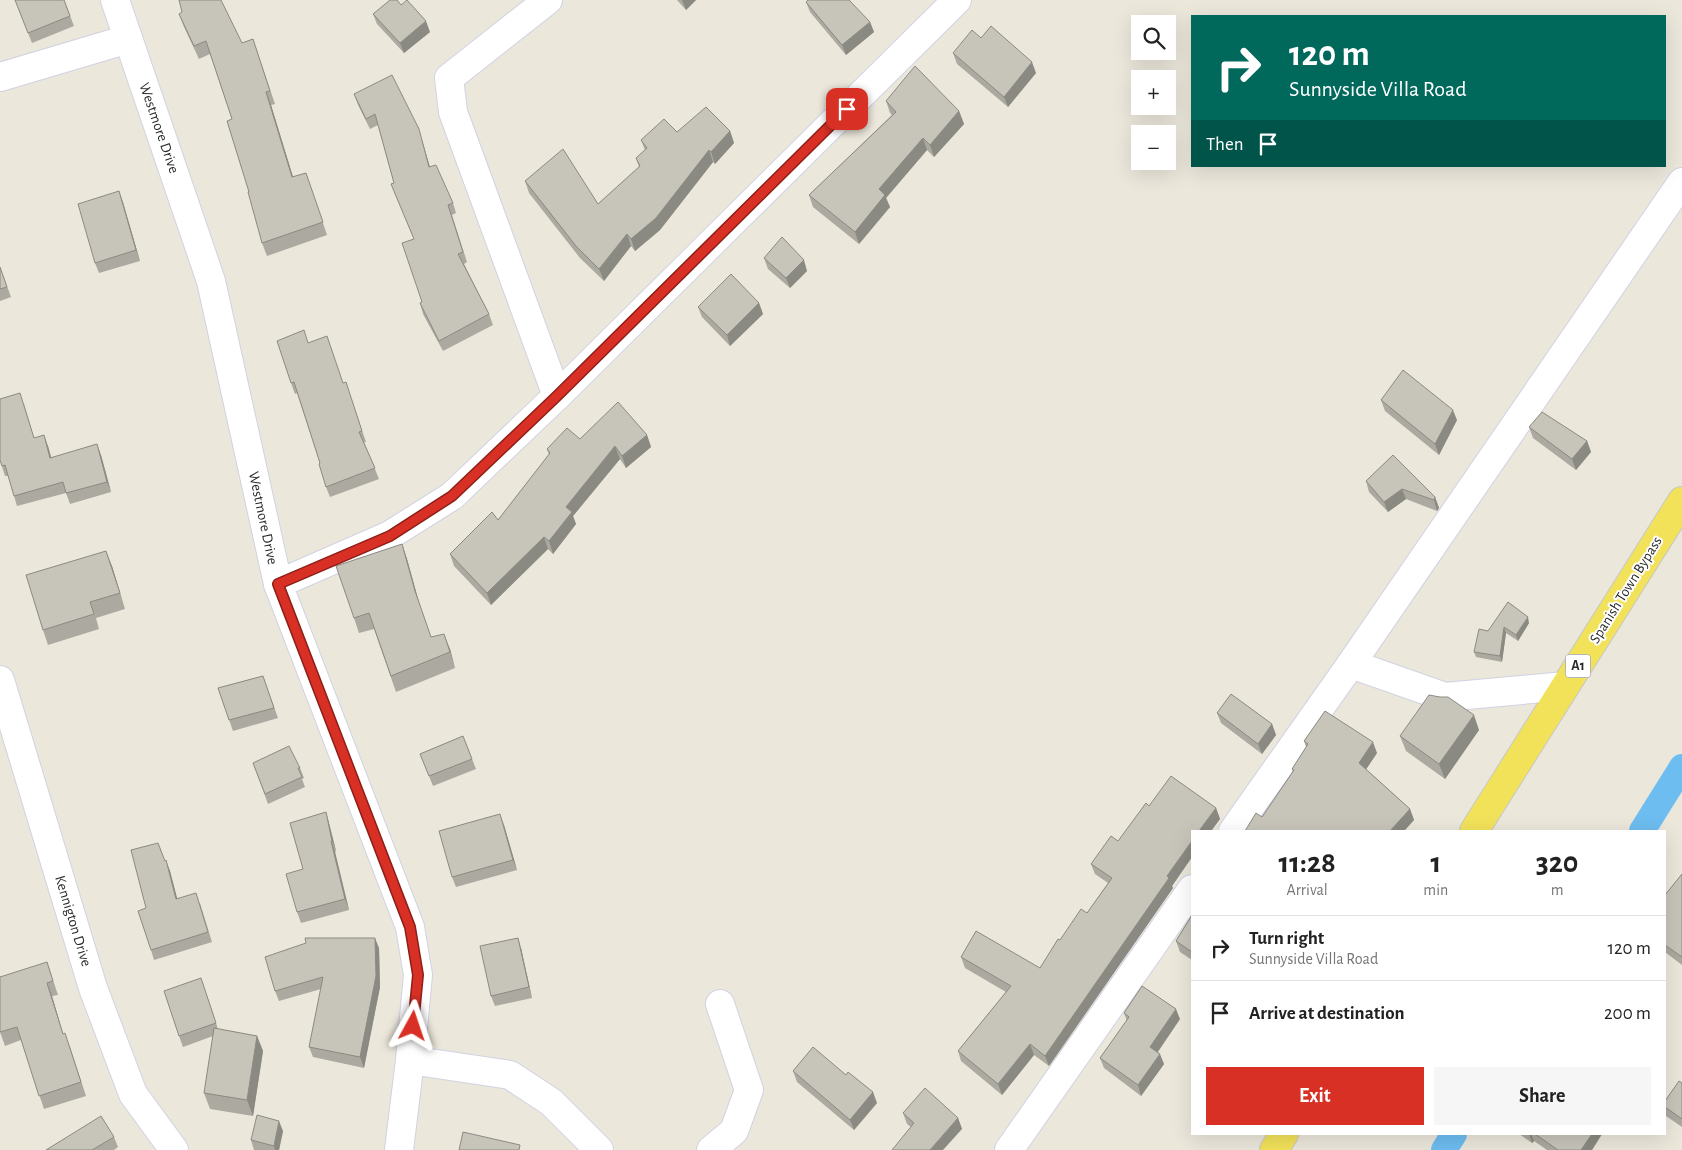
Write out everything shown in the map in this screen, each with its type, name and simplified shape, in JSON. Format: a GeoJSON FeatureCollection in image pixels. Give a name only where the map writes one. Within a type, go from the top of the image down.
{"type":"FeatureCollection","features":[{"type":"Feature","properties":{"kind":"main road","name":"Spanish Town Bypass"},"geometry":{"type":"LineString","coordinates":[[1475,830],[1682,501]]}},
{"type":"Feature","properties":{"kind":"main road"},"geometry":{"type":"LineString","coordinates":[[1274,1150],[1283,1135]]}},
{"type":"Feature","properties":{"kind":"street","name":"Westmore Drive"},"geometry":{"type":"LineString","coordinates":[[116,0],[211,281],[278,584],[410,927],[418,975],[410,1060],[398,1150]]}},
{"type":"Feature","properties":{"kind":"street"},"geometry":{"type":"LineString","coordinates":[[548,0],[449,78],[453,112],[557,396]]}},
{"type":"Feature","properties":{"kind":"street"},"geometry":{"type":"LineString","coordinates":[[278,584],[390,536],[452,496],[557,396],[957,0]]}},
{"type":"Feature","properties":{"kind":"street"},"geometry":{"type":"LineString","coordinates":[[0,77],[128,38]]}},
{"type":"Feature","properties":{"kind":"street"},"geometry":{"type":"LineString","coordinates":[[1234,830],[1351,664],[1682,182]]}},
{"type":"Feature","properties":{"kind":"street"},"geometry":{"type":"LineString","coordinates":[[1351,664],[1445,697],[1565,686]]}},
{"type":"Feature","properties":{"kind":"street","name":"Kennigton Drive"},"geometry":{"type":"LineString","coordinates":[[0,680],[9,744],[93,988],[133,1094],[174,1150]]}},
{"type":"Feature","properties":{"kind":"street"},"geometry":{"type":"LineString","coordinates":[[1009,1150],[1191,890]]}},
{"type":"Feature","properties":{"kind":"street"},"geometry":{"type":"LineString","coordinates":[[711,1150],[734,1131],[749,1090],[720,1004]]}},
{"type":"Feature","properties":{"kind":"street"},"geometry":{"type":"LineString","coordinates":[[410,1060],[510,1075],[551,1102],[599,1150]]}},
{"type":"Feature","properties":{"kind":"building"},"geometry":{"type":"Polygon","coordinates":[[[15,0],[64,0],[70,16],[28,33],[15,0]]]}},
{"type":"Feature","properties":{"kind":"building"},"geometry":{"type":"Polygon","coordinates":[[[179,0],[221,0],[242,43],[253,39],[270,91],[266,92],[292,177],[306,173],[323,222],[262,243],[249,192],[227,121],[232,119],[206,41],[194,46],[179,14],[182,12],[179,0]]]}},
{"type":"Feature","properties":{"kind":"building"},"geometry":{"type":"Polygon","coordinates":[[[390,0],[397,0],[401,5],[407,0],[426,21],[400,43],[373,14],[390,0]]]}},
{"type":"Feature","properties":{"kind":"building"},"geometry":{"type":"Polygon","coordinates":[[[808,0],[849,0],[870,22],[842,45],[806,2],[808,0]]]}},
{"type":"Feature","properties":{"kind":"building"},"geometry":{"type":"Polygon","coordinates":[[[991,26],[1032,62],[1004,97],[953,53],[972,30],[981,38],[991,26]]]}},
{"type":"Feature","properties":{"kind":"building"},"geometry":{"type":"Polygon","coordinates":[[[915,66],[959,111],[930,145],[923,138],[879,189],[885,195],[855,232],[809,195],[896,112],[886,101],[915,66]]]}},
{"type":"Feature","properties":{"kind":"building"},"geometry":{"type":"Polygon","coordinates":[[[392,75],[419,129],[429,167],[436,165],[453,203],[448,205],[463,252],[458,254],[489,314],[439,341],[420,303],[422,302],[402,243],[414,239],[391,184],[394,183],[375,114],[366,119],[354,94],[392,75]]]}},
{"type":"Feature","properties":{"kind":"building"},"geometry":{"type":"Polygon","coordinates":[[[706,107],[730,131],[711,152],[709,150],[656,218],[631,239],[627,234],[599,269],[576,246],[525,181],[563,149],[598,204],[640,166],[636,158],[647,148],[641,140],[664,119],[677,132],[706,107]]]}},
{"type":"Feature","properties":{"kind":"building"},"geometry":{"type":"Polygon","coordinates":[[[119,191],[136,250],[95,263],[78,204],[119,191]]]}},
{"type":"Feature","properties":{"kind":"building"},"geometry":{"type":"Polygon","coordinates":[[[782,237],[804,260],[786,278],[764,258],[782,237]]]}},
{"type":"Feature","properties":{"kind":"building"},"geometry":{"type":"Polygon","coordinates":[[[0,267],[7,287],[0,289],[0,267]]]}},
{"type":"Feature","properties":{"kind":"building"},"geometry":{"type":"Polygon","coordinates":[[[731,274],[759,303],[727,335],[698,307],[731,274]]]}},
{"type":"Feature","properties":{"kind":"building"},"geometry":{"type":"Polygon","coordinates":[[[304,330],[308,343],[327,336],[343,383],[346,382],[362,431],[359,432],[375,468],[326,487],[294,382],[291,383],[277,341],[304,330]]]}},
{"type":"Feature","properties":{"kind":"building"},"geometry":{"type":"Polygon","coordinates":[[[1403,370],[1453,410],[1435,444],[1381,400],[1403,370]]]}},
{"type":"Feature","properties":{"kind":"building"},"geometry":{"type":"Polygon","coordinates":[[[20,393],[34,438],[44,435],[50,458],[97,444],[107,482],[66,493],[63,482],[14,496],[5,465],[2,466],[0,460],[0,399],[20,393]]]}},
{"type":"Feature","properties":{"kind":"building"},"geometry":{"type":"Polygon","coordinates":[[[618,402],[647,435],[622,456],[615,446],[566,507],[572,512],[549,541],[544,537],[487,593],[450,554],[492,512],[498,520],[550,453],[547,449],[567,428],[580,439],[618,402]]]}},
{"type":"Feature","properties":{"kind":"building"},"geometry":{"type":"Polygon","coordinates":[[[1542,412],[1587,441],[1572,459],[1529,427],[1542,412]]]}},
{"type":"Feature","properties":{"kind":"building"},"geometry":{"type":"Polygon","coordinates":[[[1393,455],[1435,497],[1434,500],[1402,489],[1384,502],[1366,481],[1393,455]]]}},
{"type":"Feature","properties":{"kind":"building"},"geometry":{"type":"Polygon","coordinates":[[[402,544],[415,591],[431,637],[444,634],[450,652],[391,676],[369,613],[354,618],[336,566],[402,544]]]}},
{"type":"Feature","properties":{"kind":"building"},"geometry":{"type":"Polygon","coordinates":[[[106,551],[120,593],[90,602],[94,614],[43,630],[26,575],[106,551]]]}},
{"type":"Feature","properties":{"kind":"building"},"geometry":{"type":"Polygon","coordinates":[[[1508,602],[1528,617],[1516,635],[1504,627],[1500,656],[1474,652],[1479,629],[1488,631],[1508,602]]]}},
{"type":"Feature","properties":{"kind":"building"},"geometry":{"type":"Polygon","coordinates":[[[263,676],[274,708],[229,720],[218,688],[263,676]]]}},
{"type":"Feature","properties":{"kind":"building"},"geometry":{"type":"Polygon","coordinates":[[[1231,694],[1272,724],[1258,744],[1217,713],[1231,694]]]}},
{"type":"Feature","properties":{"kind":"building"},"geometry":{"type":"Polygon","coordinates":[[[1429,695],[1448,697],[1474,715],[1439,764],[1400,736],[1429,695]]]}},
{"type":"Feature","properties":{"kind":"building"},"geometry":{"type":"Polygon","coordinates":[[[1325,711],[1373,742],[1359,763],[1410,809],[1391,830],[1246,830],[1256,813],[1262,817],[1294,770],[1292,769],[1308,744],[1304,741],[1325,711]]]}},
{"type":"Feature","properties":{"kind":"building"},"geometry":{"type":"Polygon","coordinates":[[[463,736],[472,759],[429,776],[420,754],[463,736]]]}},
{"type":"Feature","properties":{"kind":"building"},"geometry":{"type":"Polygon","coordinates":[[[289,746],[300,768],[298,768],[302,777],[265,794],[253,763],[289,746]]]}},
{"type":"Feature","properties":{"kind":"building"},"geometry":{"type":"Polygon","coordinates":[[[1171,776],[1216,808],[1200,830],[1191,830],[1191,842],[1167,876],[1169,878],[1045,1056],[1030,1044],[998,1084],[958,1051],[1011,986],[961,957],[976,931],[1040,968],[1058,939],[1060,940],[1081,909],[1087,913],[1112,878],[1091,864],[1111,836],[1118,841],[1146,803],[1149,806],[1171,776]]]}},
{"type":"Feature","properties":{"kind":"building"},"geometry":{"type":"Polygon","coordinates":[[[326,812],[345,899],[297,912],[286,874],[303,869],[290,823],[326,812]]]}},
{"type":"Feature","properties":{"kind":"building"},"geometry":{"type":"Polygon","coordinates":[[[500,814],[513,860],[452,877],[439,831],[500,814]]]}},
{"type":"Feature","properties":{"kind":"building"},"geometry":{"type":"Polygon","coordinates":[[[158,843],[166,860],[176,899],[196,893],[208,932],[151,950],[138,911],[146,908],[131,850],[158,843]]]}},
{"type":"Feature","properties":{"kind":"building"},"geometry":{"type":"Polygon","coordinates":[[[1682,874],[1682,957],[1666,946],[1666,894],[1682,874]]]}},
{"type":"Feature","properties":{"kind":"building"},"geometry":{"type":"Polygon","coordinates":[[[1191,917],[1191,951],[1176,941],[1191,917]]]}},
{"type":"Feature","properties":{"kind":"building"},"geometry":{"type":"Polygon","coordinates":[[[305,938],[375,938],[376,976],[360,1057],[309,1047],[323,977],[275,991],[265,957],[306,943],[305,938]]]}},
{"type":"Feature","properties":{"kind":"building"},"geometry":{"type":"Polygon","coordinates":[[[518,938],[529,987],[491,996],[480,946],[518,938]]]}},
{"type":"Feature","properties":{"kind":"building"},"geometry":{"type":"Polygon","coordinates":[[[47,962],[53,981],[47,983],[81,1082],[39,1096],[17,1027],[0,1032],[0,977],[47,962]]]}},
{"type":"Feature","properties":{"kind":"building"},"geometry":{"type":"Polygon","coordinates":[[[201,978],[216,1023],[179,1036],[164,991],[201,978]]]}},
{"type":"Feature","properties":{"kind":"building"},"geometry":{"type":"Polygon","coordinates":[[[1142,986],[1176,1009],[1150,1047],[1160,1054],[1138,1085],[1100,1058],[1129,1017],[1124,1013],[1142,986]]]}},
{"type":"Feature","properties":{"kind":"building"},"geometry":{"type":"Polygon","coordinates":[[[214,1028],[257,1036],[247,1100],[204,1093],[214,1028]]]}},
{"type":"Feature","properties":{"kind":"building"},"geometry":{"type":"Polygon","coordinates":[[[813,1047],[846,1075],[848,1072],[873,1092],[850,1120],[793,1071],[813,1047]]]}},
{"type":"Feature","properties":{"kind":"building"},"geometry":{"type":"Polygon","coordinates":[[[1679,1081],[1682,1083],[1682,1119],[1666,1108],[1666,1100],[1679,1081]]]}},
{"type":"Feature","properties":{"kind":"building"},"geometry":{"type":"Polygon","coordinates":[[[925,1088],[958,1118],[930,1150],[892,1150],[914,1123],[903,1113],[925,1088]]]}},
{"type":"Feature","properties":{"kind":"building"},"geometry":{"type":"Polygon","coordinates":[[[257,1115],[279,1121],[274,1146],[251,1140],[257,1115]]]}},
{"type":"Feature","properties":{"kind":"building"},"geometry":{"type":"Polygon","coordinates":[[[101,1116],[114,1137],[92,1150],[46,1150],[101,1116]]]}},
{"type":"Feature","properties":{"kind":"building"},"geometry":{"type":"Polygon","coordinates":[[[463,1132],[520,1145],[519,1150],[459,1150],[463,1132]]]}},
{"type":"Feature","properties":{"kind":"building"},"geometry":{"type":"Polygon","coordinates":[[[1536,1135],[1591,1135],[1581,1150],[1558,1150],[1536,1135]]]}},
{"type":"Feature","properties":{"kind":"waterway"},"geometry":{"type":"LineString","coordinates":[[1643,830],[1682,767]]}},
{"type":"Feature","properties":{"kind":"waterway"},"geometry":{"type":"LineString","coordinates":[[1444,1150],[1453,1135]]}},
{"type":"Feature","properties":{"kind":"route"},"geometry":{"type":"LineString","coordinates":[[413,1026],[418,975],[410,927],[278,584],[390,536],[452,496],[557,396],[847,109]]}}]}
